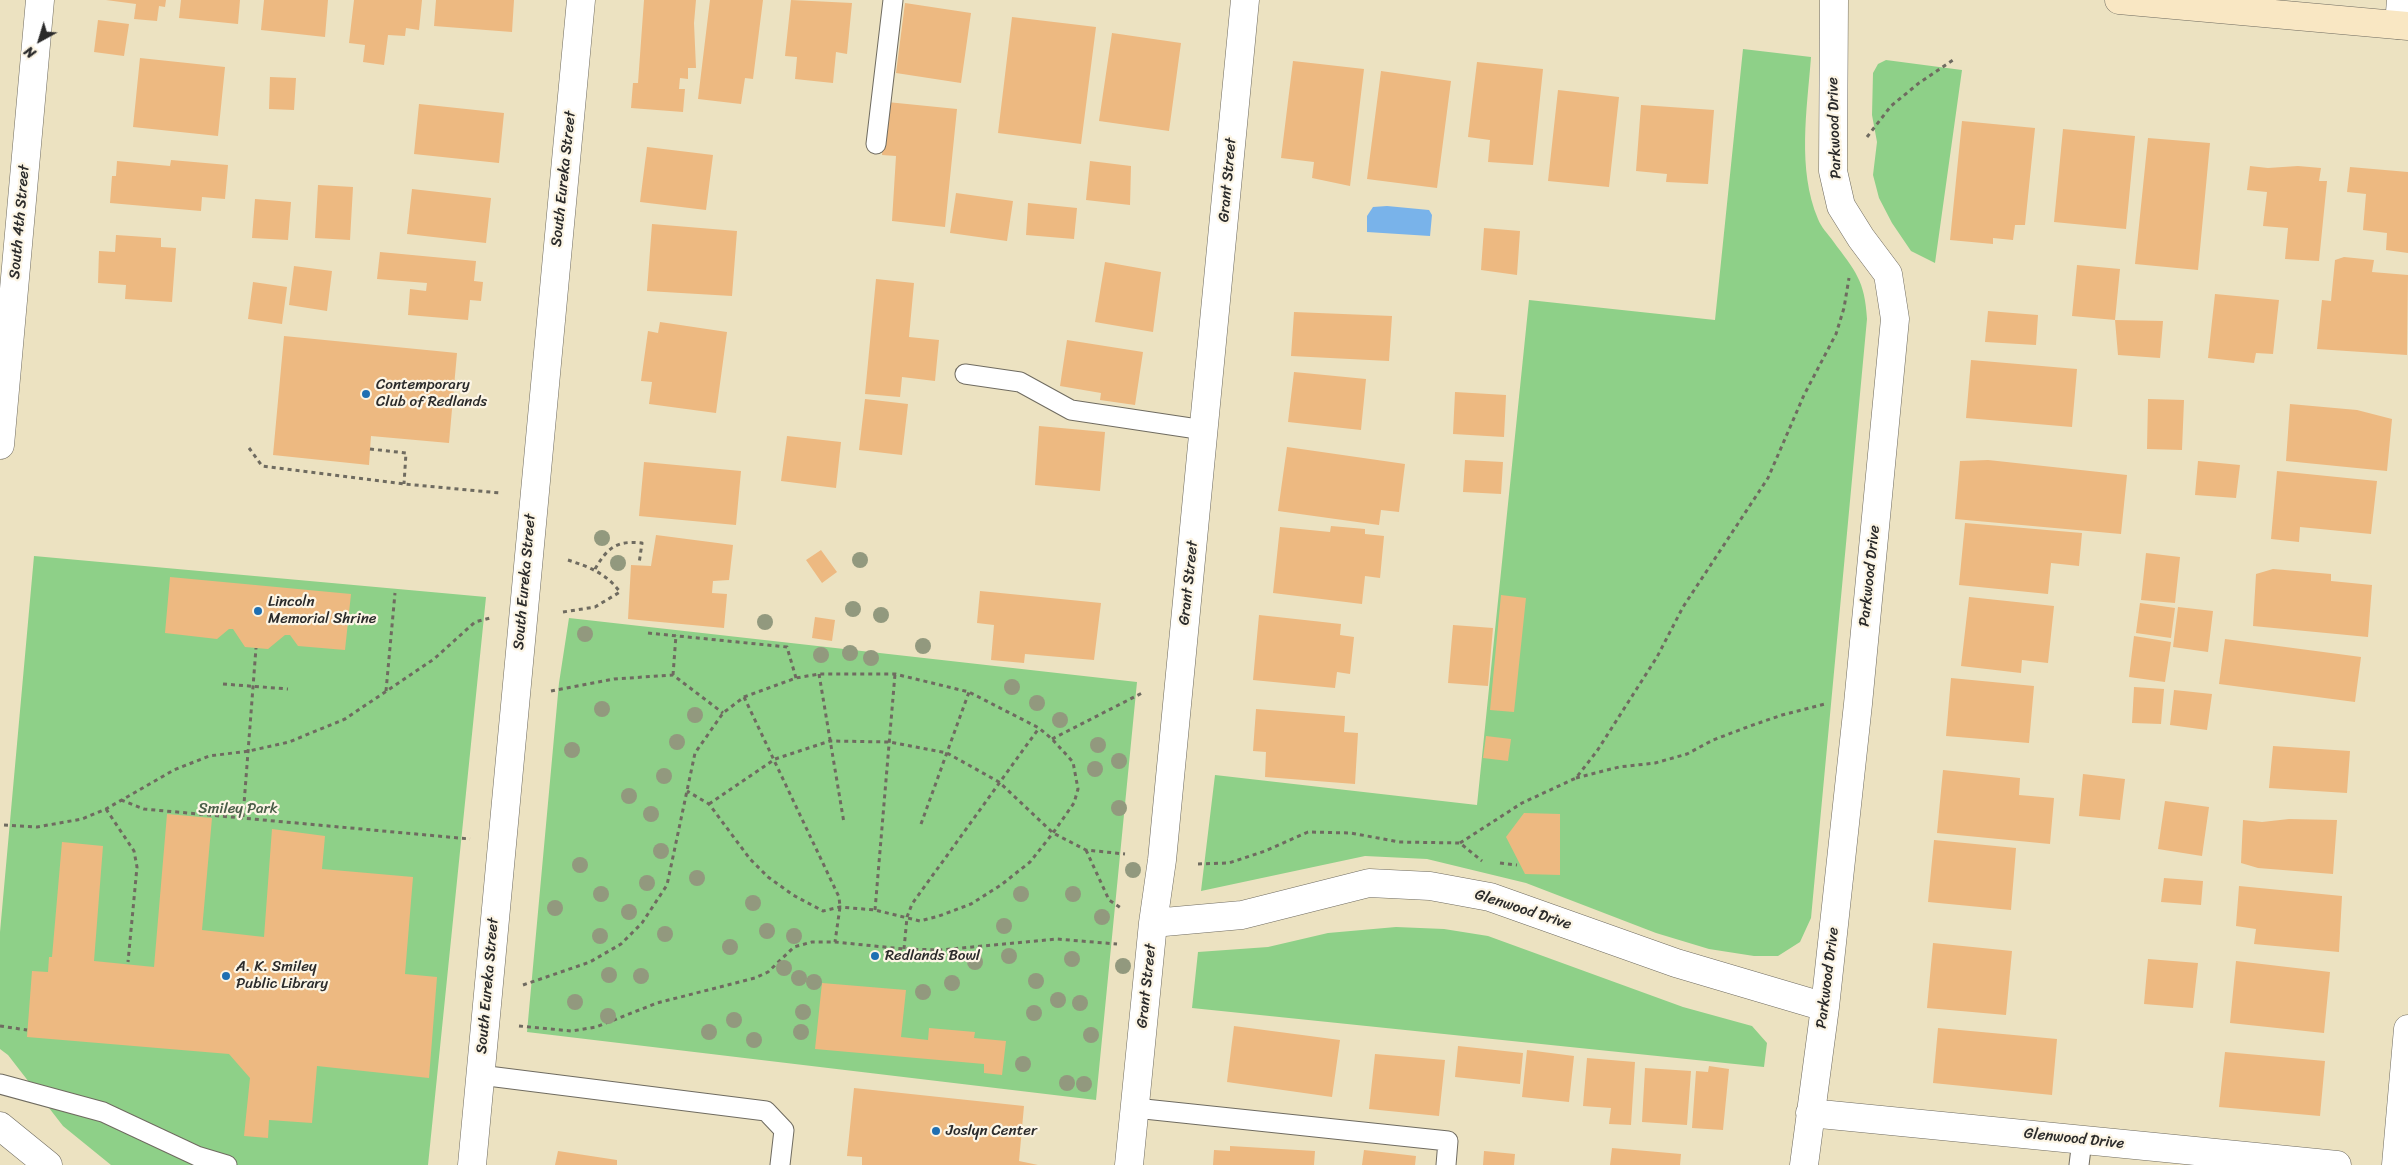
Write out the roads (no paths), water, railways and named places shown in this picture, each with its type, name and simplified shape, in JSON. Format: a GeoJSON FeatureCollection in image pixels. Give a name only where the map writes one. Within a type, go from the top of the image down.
{"type":"FeatureCollection","features":[{"type":"Feature","properties":{"kind":"street","name":"South 4th Street"},"geometry":{"type":"LineString","coordinates":[[0,445],[40,0]]}},
{"type":"Feature","properties":{"kind":"street","name":"South Eureka Street"},"geometry":{"type":"LineString","coordinates":[[472,1165],[582,0]]}},
{"type":"Feature","properties":{"kind":"street","name":"Grant Street"},"geometry":{"type":"LineString","coordinates":[[1129,1165],[1163,850],[1244,0]]}},
{"type":"Feature","properties":{"kind":"street","name":"Parkwood Drive"},"geometry":{"type":"LineString","coordinates":[[1804,1165],[1825,1008],[1858,704],[1895,319],[1888,274],[1870,251],[1841,206],[1833,171],[1834,0]]}},
{"type":"Feature","properties":{"kind":"street"},"geometry":{"type":"LineString","coordinates":[[2119,0],[2403,17]]}},
{"type":"Feature","properties":{"kind":"street","name":"Glenwood Drive"},"geometry":{"type":"LineString","coordinates":[[1154,924],[1242,915],[1369,883],[1430,886],[1490,897],[1676,964],[1825,1008]]}},
{"type":"Feature","properties":{"kind":"street"},"geometry":{"type":"LineString","coordinates":[[2396,1165],[2408,1030]]}},
{"type":"Feature","properties":{"kind":"street","name":"Glenwood Drive"},"geometry":{"type":"LineString","coordinates":[[1810,1113],[2080,1152],[2337,1165]]}},
{"type":"Feature","properties":{"kind":"street"},"geometry":{"type":"LineString","coordinates":[[0,1126],[48,1165]]}},
{"type":"Feature","properties":{"kind":"lane"},"geometry":{"type":"LineString","coordinates":[[876,144],[893,0]]}},
{"type":"Feature","properties":{"kind":"lane"},"geometry":{"type":"LineString","coordinates":[[965,374],[1020,382],[1071,410],[1204,430]]}},
{"type":"Feature","properties":{"kind":"lane"},"geometry":{"type":"LineString","coordinates":[[480,1075],[766,1111],[784,1130],[780,1165]]}},
{"type":"Feature","properties":{"kind":"lane"},"geometry":{"type":"LineString","coordinates":[[0,1084],[103,1112],[196,1156],[227,1165]]}},
{"type":"Feature","properties":{"kind":"lane"},"geometry":{"type":"LineString","coordinates":[[1135,1108],[1448,1141],[1446,1165]]}},
{"type":"Feature","properties":{"kind":"water"},"geometry":{"type":"Polygon","coordinates":[[[1387,206],[1429,210],[1432,215],[1430,236],[1367,232],[1367,216],[1373,207],[1387,206]]]}},
{"type":"Feature","properties":{"kind":"place","name":"Contemporary Club of Redlands"},"geometry":{"type":"Point","coordinates":[366,394]}},
{"type":"Feature","properties":{"kind":"place","name":"Lincoln Memorial Shrine"},"geometry":{"type":"Point","coordinates":[258,611]}},
{"type":"Feature","properties":{"kind":"place","name":"Redlands Bowl"},"geometry":{"type":"Point","coordinates":[875,956]}},
{"type":"Feature","properties":{"kind":"place","name":"A. K. Smiley Public Library"},"geometry":{"type":"Point","coordinates":[226,976]}},
{"type":"Feature","properties":{"kind":"place","name":"Joslyn Center"},"geometry":{"type":"Point","coordinates":[936,1131]}},
{"type":"Feature","properties":{"kind":"park label","name":"Smiley Park"},"geometry":{"type":"Point","coordinates":[238,809]}}]}
